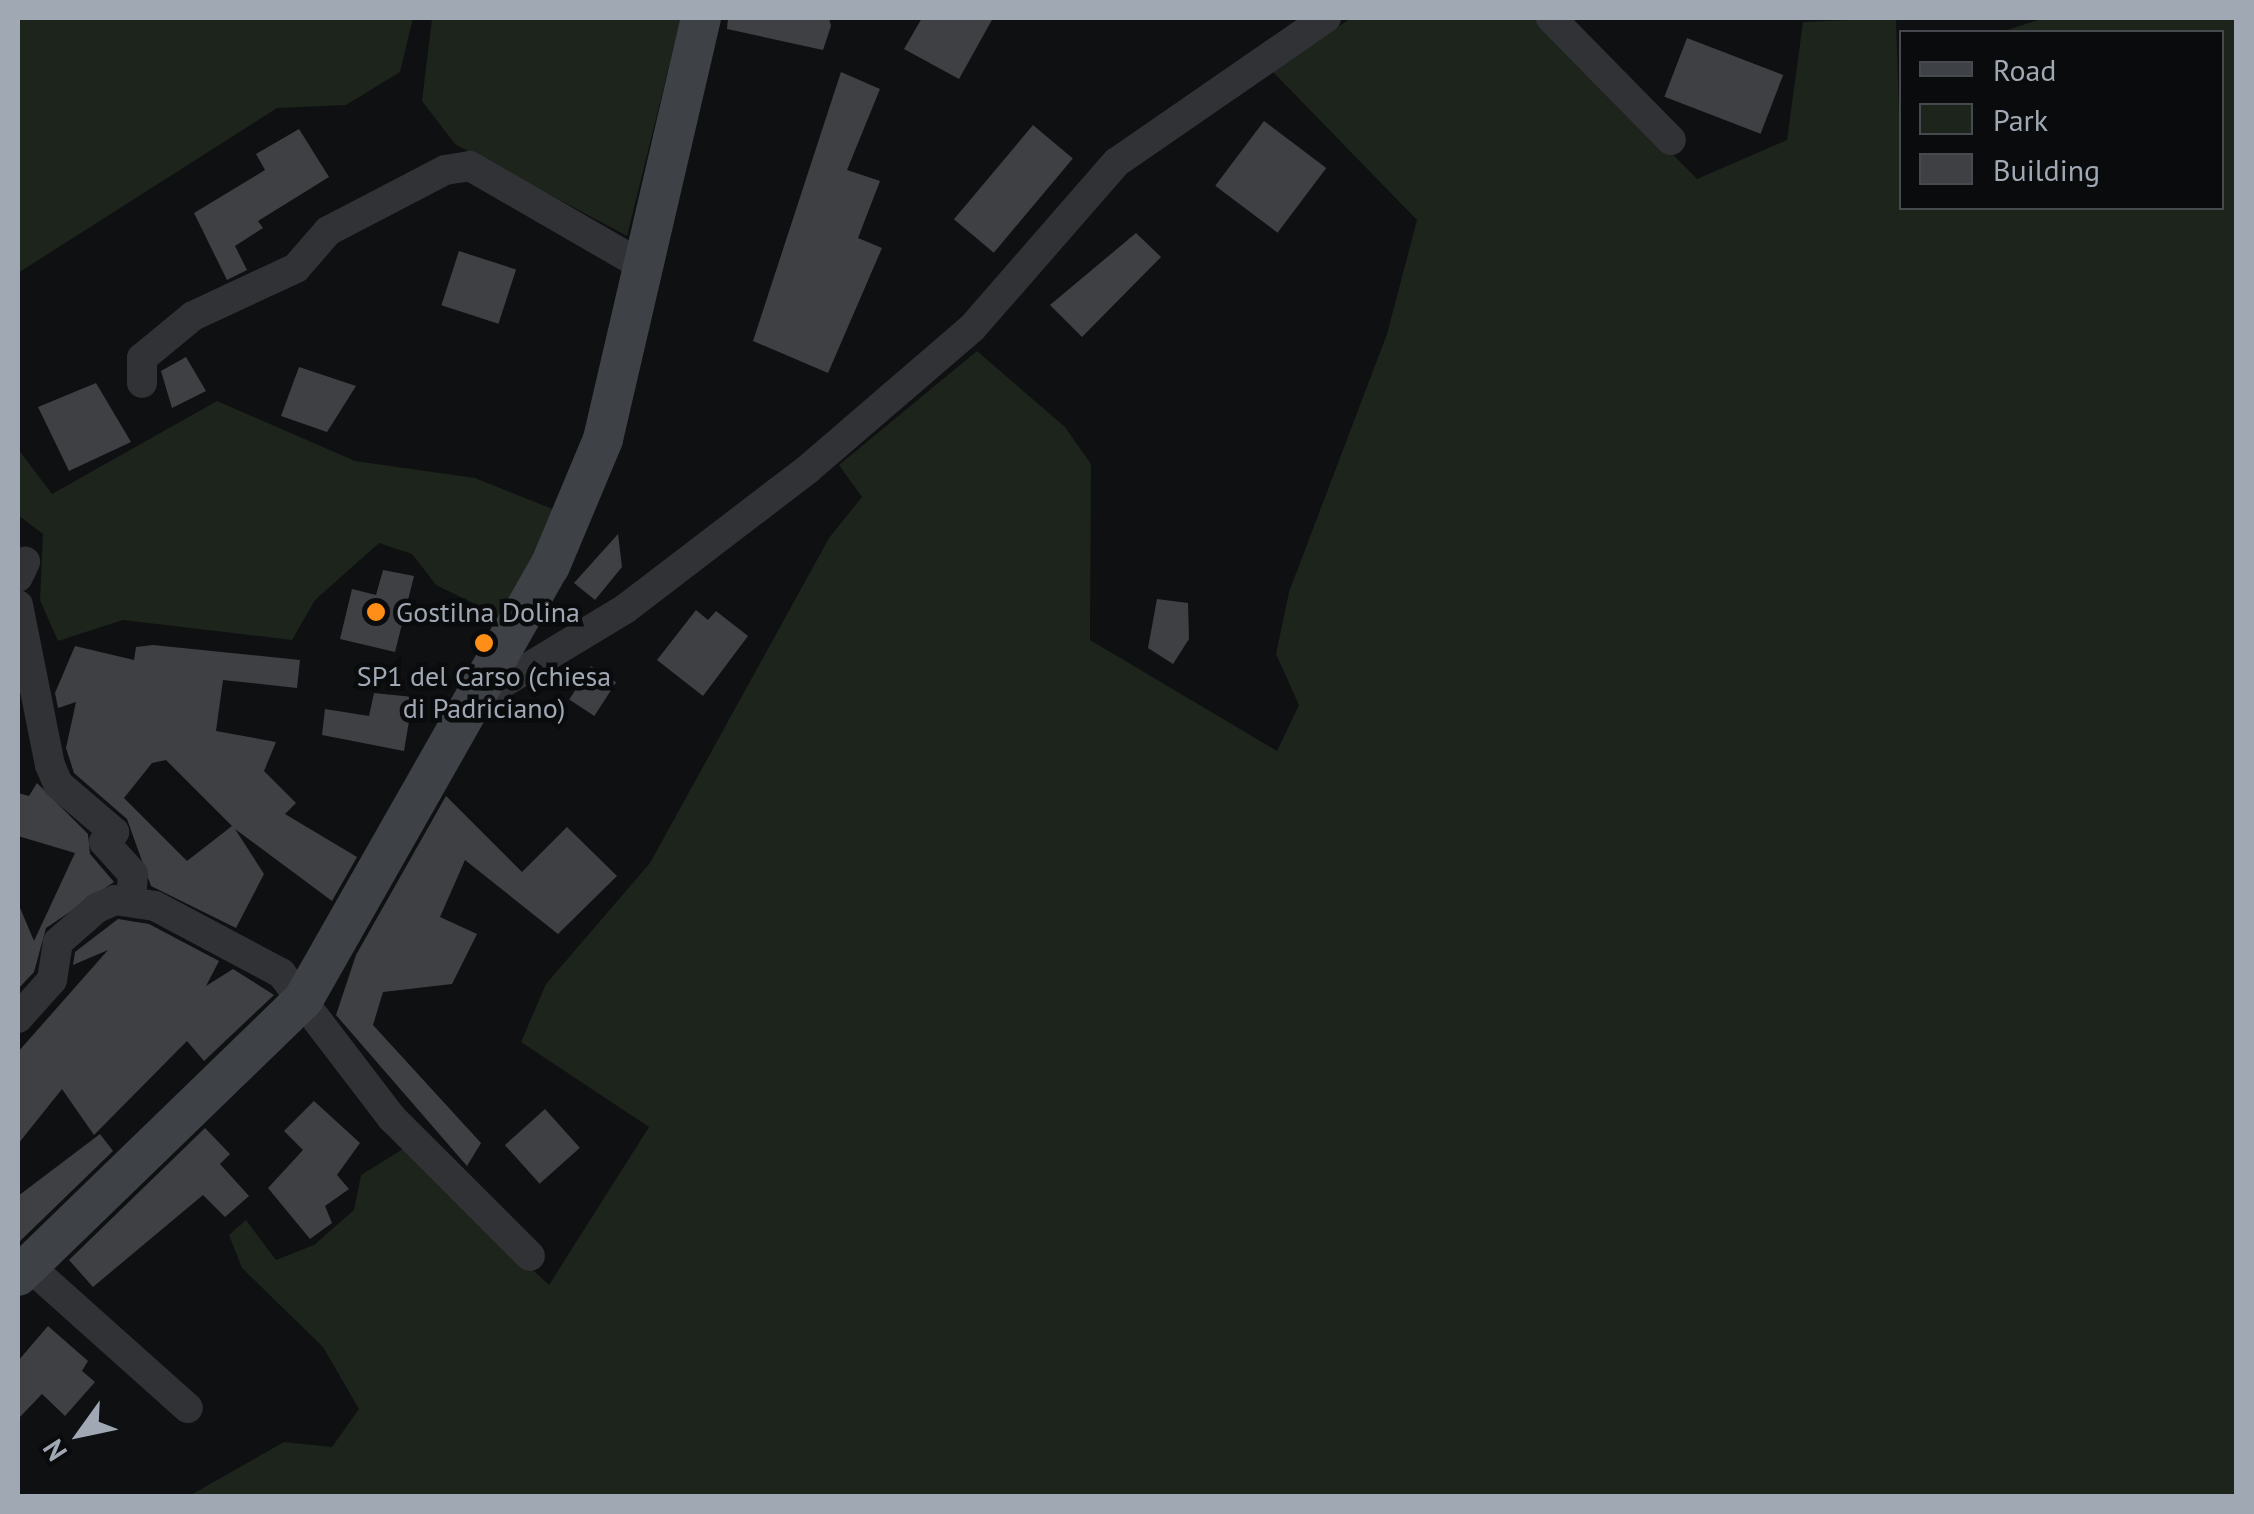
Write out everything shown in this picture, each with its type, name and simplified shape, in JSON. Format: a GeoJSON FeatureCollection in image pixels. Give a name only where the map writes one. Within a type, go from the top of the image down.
{"type":"FeatureCollection","features":[{"type":"Feature","properties":{"kind":"main road"},"geometry":{"type":"LineString","coordinates":[[23,1271],[303,1000],[478,698],[587,491],[701,18]]}},
{"type":"Feature","properties":{"kind":"street"},"geometry":{"type":"LineString","coordinates":[[478,698],[625,608],[808,469],[972,328],[1117,162],[1326,18]]}},
{"type":"Feature","properties":{"kind":"street"},"geometry":{"type":"LineString","coordinates":[[1551,18],[1671,140]]}},
{"type":"Feature","properties":{"kind":"street"},"geometry":{"type":"LineString","coordinates":[[142,384],[142,358],[193,316],[296,268],[328,231],[445,170],[470,166],[643,266]]}},
{"type":"Feature","properties":{"kind":"street"},"geometry":{"type":"LineString","coordinates":[[18,605],[50,765],[58,784],[114,832],[104,842],[133,874],[131,900]]}},
{"type":"Feature","properties":{"kind":"street"},"geometry":{"type":"LineString","coordinates":[[18,1018],[52,980],[58,942],[97,908],[131,900],[238,946],[303,1000],[392,1118],[530,1256]]}},
{"type":"Feature","properties":{"kind":"street"},"geometry":{"type":"LineString","coordinates":[[23,1271],[188,1408]]}},
{"type":"Feature","properties":{"kind":"green space"},"geometry":{"type":"Polygon","coordinates":[[[18,18],[413,18],[400,72],[346,105],[277,108],[18,273],[18,18]]]}},
{"type":"Feature","properties":{"kind":"green space"},"geometry":{"type":"Polygon","coordinates":[[[681,18],[627,236],[455,144],[422,101],[432,19],[681,18]]]}},
{"type":"Feature","properties":{"kind":"green space"},"geometry":{"type":"Polygon","coordinates":[[[1351,18],[1538,18],[1697,179],[1787,140],[1803,22],[1896,18],[1899,210],[2224,210],[2224,30],[2007,30],[2044,18],[2236,18],[2236,1496],[189,1496],[284,1442],[332,1447],[359,1409],[323,1347],[242,1268],[229,1235],[246,1220],[276,1260],[314,1245],[354,1210],[361,1175],[403,1149],[549,1285],[649,1127],[521,1042],[546,984],[650,863],[829,538],[862,497],[839,465],[977,351],[1065,427],[1091,464],[1090,640],[1277,751],[1299,705],[1276,654],[1289,592],[1387,334],[1417,220],[1273,72],[1351,18]]]}},
{"type":"Feature","properties":{"kind":"green space"},"geometry":{"type":"Polygon","coordinates":[[[217,401],[355,461],[475,478],[560,512],[499,616],[436,585],[412,554],[379,543],[315,600],[292,640],[123,620],[58,641],[40,600],[43,534],[18,515],[18,449],[52,494],[217,401]]]}},
{"type":"Feature","properties":{"kind":"building"},"geometry":{"type":"Polygon","coordinates":[[[728,18],[829,18],[831,26],[823,50],[727,29],[728,18]]]}},
{"type":"Feature","properties":{"kind":"building"},"geometry":{"type":"Polygon","coordinates":[[[922,18],[993,18],[959,79],[904,49],[922,18]]]}},
{"type":"Feature","properties":{"kind":"building"},"geometry":{"type":"Polygon","coordinates":[[[1687,38],[1783,75],[1761,134],[1664,97],[1687,38]]]}},
{"type":"Feature","properties":{"kind":"building"},"geometry":{"type":"Polygon","coordinates":[[[841,72],[880,89],[847,170],[880,181],[858,238],[882,248],[828,373],[753,341],[841,72]]]}},
{"type":"Feature","properties":{"kind":"building"},"geometry":{"type":"Polygon","coordinates":[[[1264,121],[1326,168],[1278,233],[1215,186],[1264,121]]]}},
{"type":"Feature","properties":{"kind":"building"},"geometry":{"type":"Polygon","coordinates":[[[1033,125],[1073,158],[994,253],[954,219],[1033,125]]]}},
{"type":"Feature","properties":{"kind":"building"},"geometry":{"type":"Polygon","coordinates":[[[299,129],[329,177],[258,221],[263,228],[235,246],[247,270],[227,280],[194,213],[265,170],[256,154],[299,129]]]}},
{"type":"Feature","properties":{"kind":"building"},"geometry":{"type":"Polygon","coordinates":[[[1136,233],[1161,257],[1082,337],[1050,305],[1136,233]]]}},
{"type":"Feature","properties":{"kind":"building"},"geometry":{"type":"Polygon","coordinates":[[[459,251],[516,270],[498,324],[441,305],[459,251]]]}},
{"type":"Feature","properties":{"kind":"building"},"geometry":{"type":"Polygon","coordinates":[[[186,357],[206,391],[172,408],[161,371],[186,357]]]}},
{"type":"Feature","properties":{"kind":"building"},"geometry":{"type":"Polygon","coordinates":[[[299,367],[356,386],[327,432],[281,416],[299,367]]]}},
{"type":"Feature","properties":{"kind":"building"},"geometry":{"type":"Polygon","coordinates":[[[96,383],[131,442],[69,471],[38,407],[96,383]]]}},
{"type":"Feature","properties":{"kind":"building"},"geometry":{"type":"Polygon","coordinates":[[[618,534],[622,567],[595,600],[574,583],[618,534]]]}},
{"type":"Feature","properties":{"kind":"building","name":"Gostilna Dolina"},"geometry":{"type":"Polygon","coordinates":[[[383,570],[414,576],[395,652],[340,639],[352,589],[376,595],[383,570]]]}},
{"type":"Feature","properties":{"kind":"building"},"geometry":{"type":"Polygon","coordinates":[[[1157,599],[1188,603],[1189,639],[1173,664],[1148,648],[1157,599]]]}},
{"type":"Feature","properties":{"kind":"building"},"geometry":{"type":"Polygon","coordinates":[[[696,610],[708,620],[716,611],[748,636],[703,696],[657,660],[696,610]]]}},
{"type":"Feature","properties":{"kind":"building"},"geometry":{"type":"Polygon","coordinates":[[[153,645],[300,660],[297,688],[223,680],[216,731],[276,742],[264,771],[296,803],[285,814],[357,857],[332,901],[235,829],[264,874],[236,928],[151,886],[127,819],[74,773],[66,748],[76,702],[58,708],[55,693],[75,646],[134,660],[136,647],[153,645]],[[166,760],[152,763],[124,798],[187,861],[232,826],[166,760]]]}},
{"type":"Feature","properties":{"kind":"building"},"geometry":{"type":"Polygon","coordinates":[[[591,666],[616,682],[594,716],[569,700],[591,666]]]}},
{"type":"Feature","properties":{"kind":"building"},"geometry":{"type":"Polygon","coordinates":[[[374,693],[413,697],[404,751],[322,735],[325,709],[369,716],[374,693]]]}},
{"type":"Feature","properties":{"kind":"building"},"geometry":{"type":"Polygon","coordinates":[[[37,783],[88,834],[90,854],[114,882],[46,928],[34,972],[18,989],[18,903],[34,941],[75,853],[18,836],[18,793],[29,796],[37,783]]]}},
{"type":"Feature","properties":{"kind":"building"},"geometry":{"type":"Polygon","coordinates":[[[446,796],[522,872],[567,827],[617,876],[558,934],[465,860],[440,917],[477,934],[452,984],[383,992],[373,1025],[481,1143],[467,1166],[336,1015],[356,955],[446,796]]]}},
{"type":"Feature","properties":{"kind":"building"},"geometry":{"type":"Polygon","coordinates":[[[118,919],[149,924],[219,961],[206,986],[233,969],[274,995],[204,1061],[187,1041],[94,1135],[62,1089],[18,1144],[18,1052],[108,950],[73,965],[75,952],[118,919]]]}},
{"type":"Feature","properties":{"kind":"building"},"geometry":{"type":"Polygon","coordinates":[[[314,1101],[360,1143],[337,1175],[349,1189],[325,1206],[332,1223],[310,1239],[268,1188],[303,1150],[284,1131],[314,1101]]]}},
{"type":"Feature","properties":{"kind":"building"},"geometry":{"type":"Polygon","coordinates":[[[545,1109],[580,1148],[540,1184],[505,1145],[545,1109]]]}},
{"type":"Feature","properties":{"kind":"building"},"geometry":{"type":"Polygon","coordinates":[[[205,1128],[230,1154],[220,1164],[249,1196],[225,1217],[203,1195],[93,1287],[69,1260],[205,1128]]]}},
{"type":"Feature","properties":{"kind":"building"},"geometry":{"type":"Polygon","coordinates":[[[100,1134],[113,1151],[18,1243],[18,1196],[100,1134]]]}},
{"type":"Feature","properties":{"kind":"building"},"geometry":{"type":"Polygon","coordinates":[[[48,1326],[88,1361],[82,1371],[95,1382],[65,1416],[42,1394],[18,1419],[18,1361],[48,1326]]]}},
{"type":"Feature","properties":{"kind":"place","name":"Gostilna Dolina"},"geometry":{"type":"Point","coordinates":[376,612]}},
{"type":"Feature","properties":{"kind":"place","name":"SP1 del Carso (chiesa di Padriciano)"},"geometry":{"type":"Point","coordinates":[484,643]}}]}
